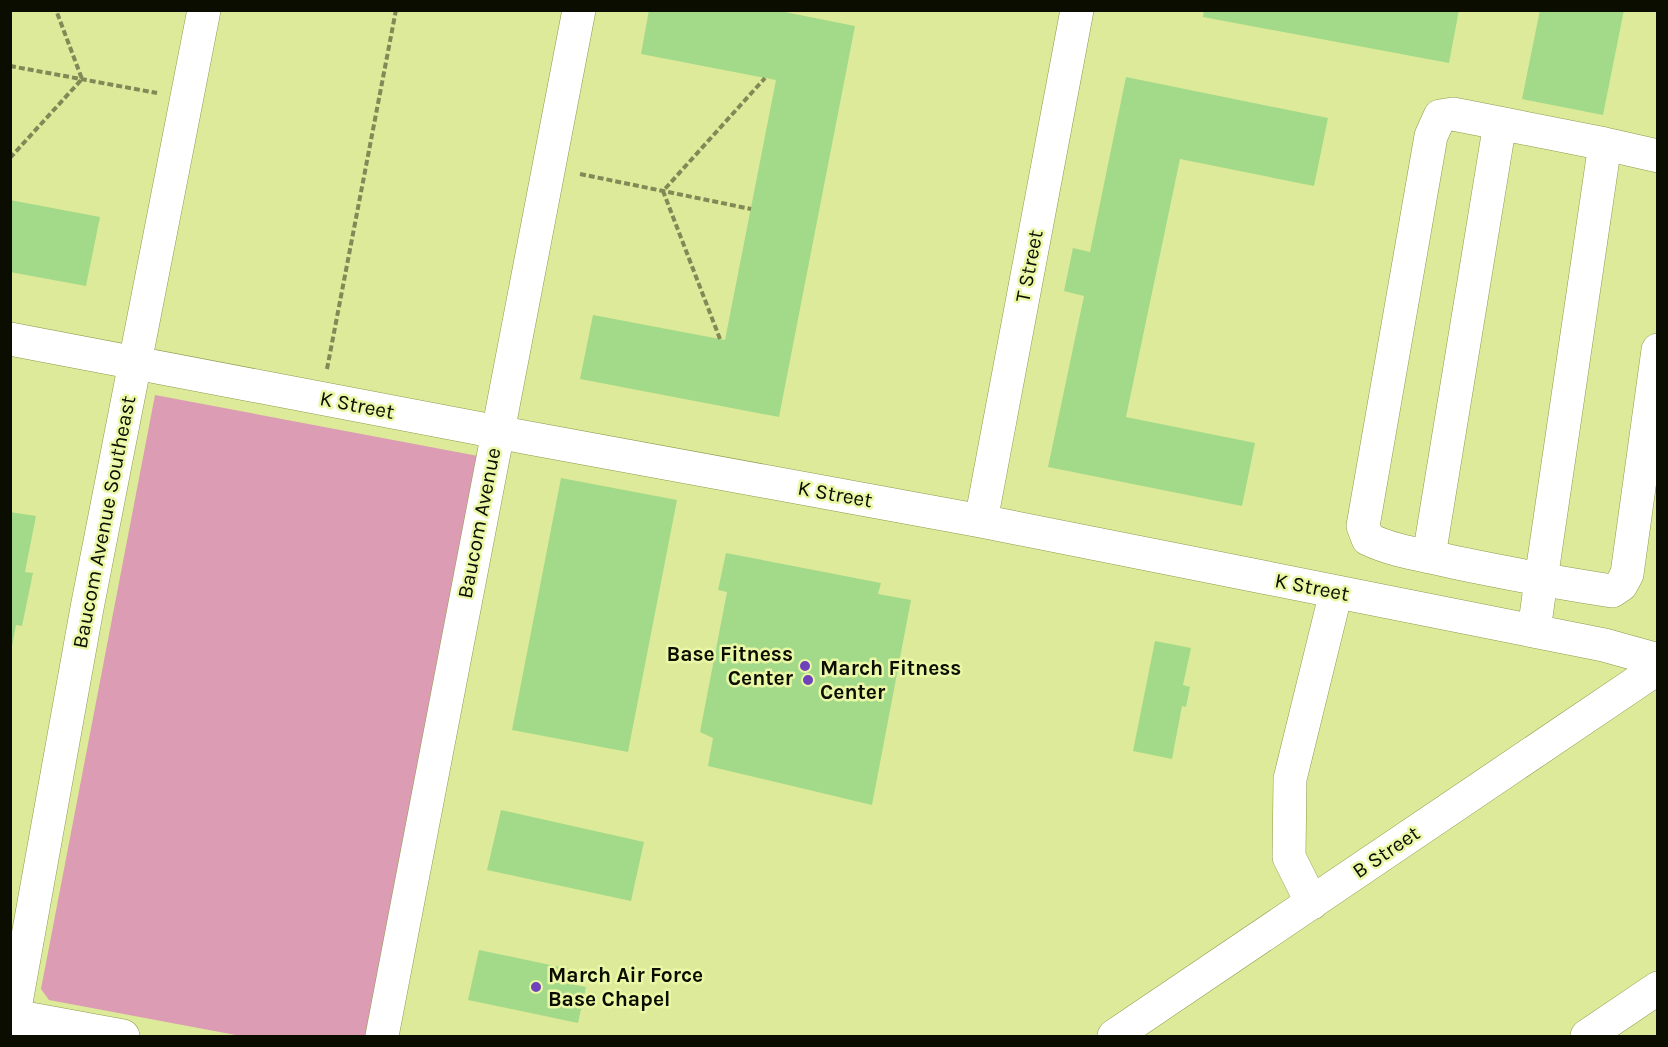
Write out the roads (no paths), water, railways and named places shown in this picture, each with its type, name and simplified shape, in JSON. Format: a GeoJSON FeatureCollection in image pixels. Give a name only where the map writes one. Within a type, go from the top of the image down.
{"type":"FeatureCollection","features":[{"type":"Feature","properties":{"kind":"street","name":"Baucom Avenue Southeast"},"geometry":{"type":"LineString","coordinates":[[12,1026],[87,608],[204,10]]}},
{"type":"Feature","properties":{"kind":"street","name":"Baucom Avenue"},"geometry":{"type":"LineString","coordinates":[[382,1036],[579,10]]}},
{"type":"Feature","properties":{"kind":"street","name":"T Street"},"geometry":{"type":"LineString","coordinates":[[981,521],[1077,10]]}},
{"type":"Feature","properties":{"kind":"street"},"geometry":{"type":"LineString","coordinates":[[1658,156],[1453,114],[1440,116],[1431,136],[1363,526],[1368,539],[1385,547],[1541,580],[1612,591],[1621,585],[1627,574],[1658,350]]}},
{"type":"Feature","properties":{"kind":"street"},"geometry":{"type":"LineString","coordinates":[[1429,556],[1500,123]]}},
{"type":"Feature","properties":{"kind":"street"},"geometry":{"type":"LineString","coordinates":[[1534,631],[1605,144]]}},
{"type":"Feature","properties":{"kind":"street","name":"K Street"},"geometry":{"type":"LineString","coordinates":[[10,339],[981,521],[1605,645],[1658,660]]}},
{"type":"Feature","properties":{"kind":"street"},"geometry":{"type":"LineString","coordinates":[[1312,903],[1289,857],[1290,779],[1336,592]]}},
{"type":"Feature","properties":{"kind":"street","name":"B Street"},"geometry":{"type":"LineString","coordinates":[[1134,1031],[1312,903],[1658,668]]}},
{"type":"Feature","properties":{"kind":"street"},"geometry":{"type":"LineString","coordinates":[[1587,1036],[1658,988]]}},
{"type":"Feature","properties":{"kind":"street"},"geometry":{"type":"LineString","coordinates":[[12,1026],[123,1036]]}},
{"type":"Feature","properties":{"kind":"place","name":"Base Fitness Center"},"geometry":{"type":"Point","coordinates":[805,666]}},
{"type":"Feature","properties":{"kind":"place","name":"March Fitness Center"},"geometry":{"type":"Point","coordinates":[808,680]}},
{"type":"Feature","properties":{"kind":"place","name":"March Air Force Base Chapel"},"geometry":{"type":"Point","coordinates":[536,987]}}]}
